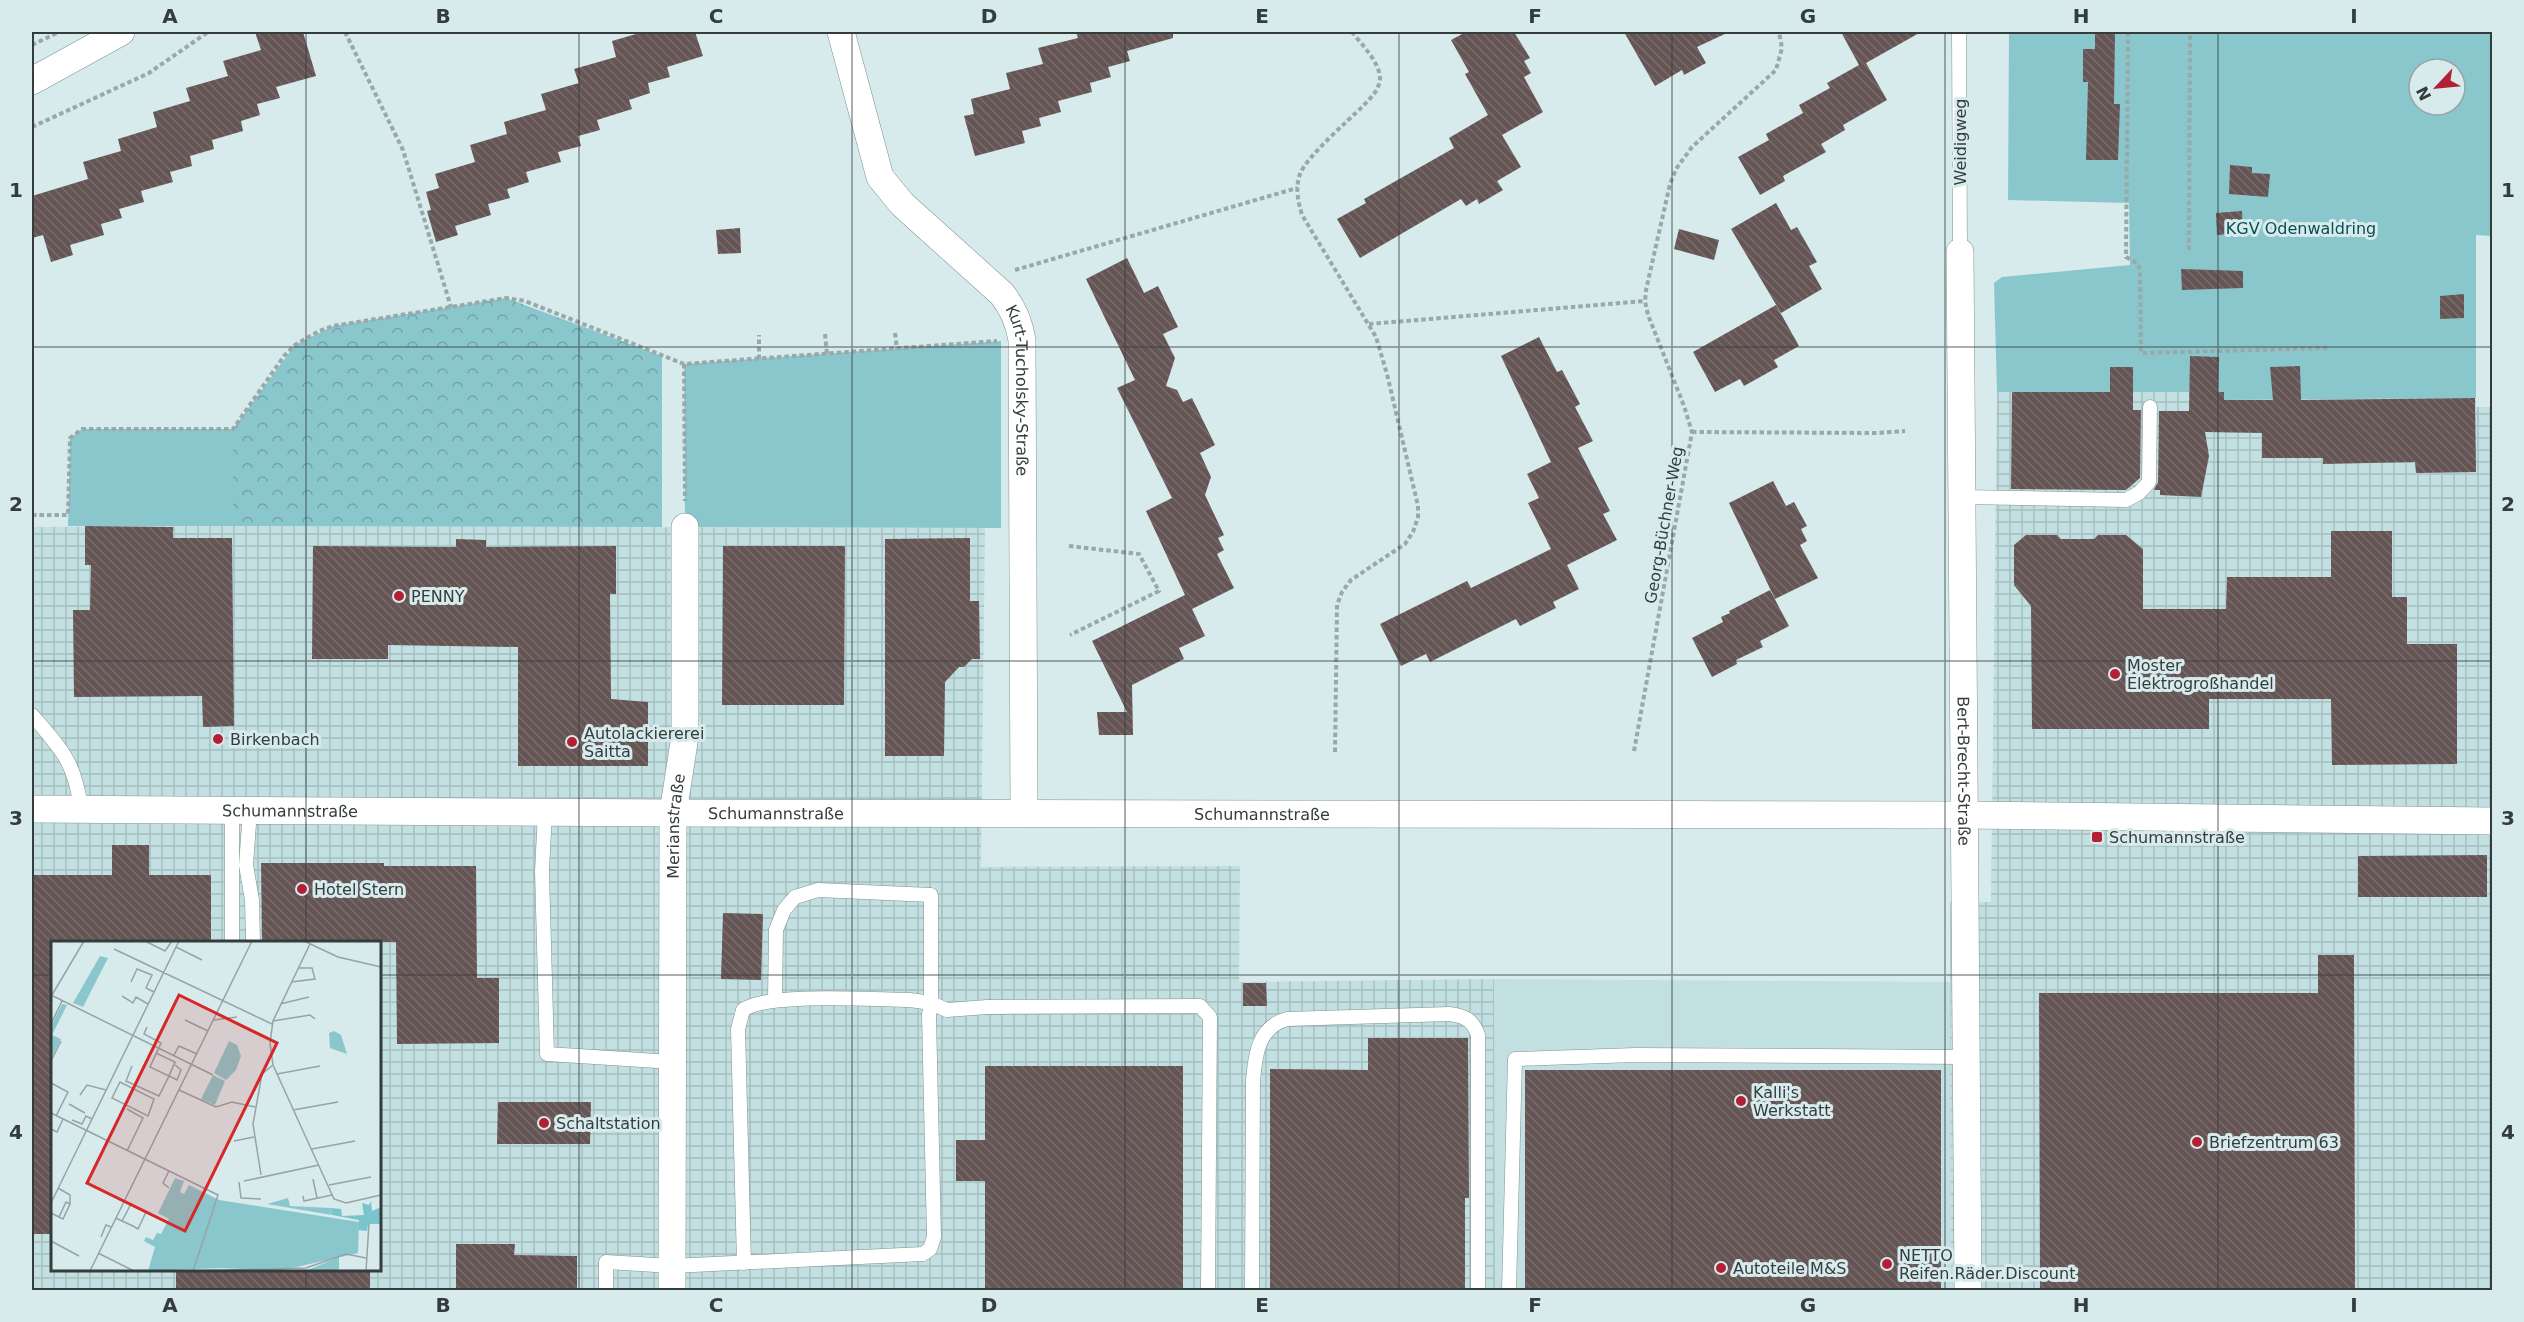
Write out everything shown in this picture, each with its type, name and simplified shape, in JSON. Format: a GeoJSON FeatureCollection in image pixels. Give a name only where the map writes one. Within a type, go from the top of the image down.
{"type":"FeatureCollection","features":[{"type":"Feature","properties":{"kind":"street"},"geometry":{"type":"LineString","coordinates":[[32,81],[121,32]]}},
{"type":"Feature","properties":{"kind":"street","name":"Kurt-Tucholsky-Straße"},"geometry":{"type":"LineString","coordinates":[[842,32],[880,177],[902,204],[985,279],[1012,307],[1020,324],[1022,340],[1024,812]]}},
{"type":"Feature","properties":{"kind":"street","name":"Bert-Brecht-Straße"},"geometry":{"type":"LineString","coordinates":[[1960,252],[1968,1290]]}},
{"type":"Feature","properties":{"kind":"street","name":"Merianstraße"},"geometry":{"type":"LineString","coordinates":[[672,1278],[673,813],[685,736],[685,527]]}},
{"type":"Feature","properties":{"kind":"street","name":"Schumannstraße"},"geometry":{"type":"LineString","coordinates":[[32,808],[673,813],[1964,815],[2493,821]]}},
{"type":"Feature","properties":{"kind":"lane","name":"Weidigweg"},"geometry":{"type":"LineString","coordinates":[[1959,32],[1960,252]]}},
{"type":"Feature","properties":{"kind":"lane"},"geometry":{"type":"LineString","coordinates":[[1962,497],[2126,500],[2139,494],[2149,482],[2150,407]]}},
{"type":"Feature","properties":{"kind":"lane"},"geometry":{"type":"LineString","coordinates":[[32,715],[72,766],[78,783],[81,809]]}},
{"type":"Feature","properties":{"kind":"lane"},"geometry":{"type":"LineString","coordinates":[[232,941],[241,810]]}},
{"type":"Feature","properties":{"kind":"lane"},"geometry":{"type":"LineString","coordinates":[[241,810],[252,900],[253,941]]}},
{"type":"Feature","properties":{"kind":"lane"},"geometry":{"type":"LineString","coordinates":[[545,812],[542,871],[547,1054],[673,1062]]}},
{"type":"Feature","properties":{"kind":"lane"},"geometry":{"type":"LineString","coordinates":[[606,1290],[606,1262],[672,1278],[744,1263],[923,1254],[930,1250],[934,1237],[929,1015],[931,895],[818,890],[795,897],[784,910],[776,930],[775,999]]}},
{"type":"Feature","properties":{"kind":"lane"},"geometry":{"type":"LineString","coordinates":[[744,1263],[738,1029],[743,1010],[751,1004],[775,999],[910,1000],[931,1003],[947,1010],[987,1007],[1200,1006],[1210,1017],[1208,1290]]}},
{"type":"Feature","properties":{"kind":"lane"},"geometry":{"type":"LineString","coordinates":[[1252,1290],[1254,1075],[1256,1051],[1261,1038],[1276,1022],[1287,1019],[1449,1014],[1468,1019],[1475,1025],[1478,1035],[1478,1290]]}},
{"type":"Feature","properties":{"kind":"lane"},"geometry":{"type":"LineString","coordinates":[[1509,1290],[1515,1059],[1635,1055],[1966,1057]]}},
{"type":"Feature","properties":{"kind":"path"},"geometry":{"type":"LineString","coordinates":[[32,45],[59,32]]}},
{"type":"Feature","properties":{"kind":"path"},"geometry":{"type":"LineString","coordinates":[[32,127],[149,73],[208,32]]}},
{"type":"Feature","properties":{"kind":"path"},"geometry":{"type":"LineString","coordinates":[[345,32],[403,150],[451,307]]}},
{"type":"Feature","properties":{"kind":"path"},"geometry":{"type":"LineString","coordinates":[[1335,752],[1337,604],[1342,592],[1352,580],[1405,544],[1413,532],[1418,517],[1416,492],[1379,345],[1370,324],[1302,215],[1297,188],[1304,166],[1367,102],[1378,87],[1380,78],[1378,69],[1352,32]]}},
{"type":"Feature","properties":{"kind":"path"},"geometry":{"type":"LineString","coordinates":[[1370,324],[1645,301],[1668,195],[1676,169],[1692,147],[1773,75],[1780,56],[1779,32]]}},
{"type":"Feature","properties":{"kind":"path"},"geometry":{"type":"LineString","coordinates":[[2128,32],[2126,257],[2137,263],[2140,270],[2141,353],[2329,348]]}},
{"type":"Feature","properties":{"kind":"path"},"geometry":{"type":"LineString","coordinates":[[2189,250],[2190,32]]}},
{"type":"Feature","properties":{"kind":"path"},"geometry":{"type":"LineString","coordinates":[[985,279],[1297,188]]}},
{"type":"Feature","properties":{"kind":"path"},"geometry":{"type":"LineString","coordinates":[[32,515],[68,515],[70,438],[82,429],[233,429],[284,356],[295,345],[333,326],[515,298],[684,364],[1022,340]]}},
{"type":"Feature","properties":{"kind":"path","name":"Georg-Büchner-Weg"},"geometry":{"type":"LineString","coordinates":[[1634,751],[1692,432],[1645,301]]}},
{"type":"Feature","properties":{"kind":"path"},"geometry":{"type":"LineString","coordinates":[[896,333],[897,349]]}},
{"type":"Feature","properties":{"kind":"path"},"geometry":{"type":"LineString","coordinates":[[825,334],[827,354]]}},
{"type":"Feature","properties":{"kind":"path"},"geometry":{"type":"LineString","coordinates":[[759,335],[759,359]]}},
{"type":"Feature","properties":{"kind":"path"},"geometry":{"type":"LineString","coordinates":[[684,364],[685,527]]}},
{"type":"Feature","properties":{"kind":"path"},"geometry":{"type":"LineString","coordinates":[[1692,432],[1905,431]]}},
{"type":"Feature","properties":{"kind":"path"},"geometry":{"type":"LineString","coordinates":[[1069,546],[1139,554],[1159,591],[1070,635]]}},
{"type":"Feature","properties":{"kind":"shaded area"},"geometry":{"type":"Polygon","coordinates":[[[1997,392],[2224,392],[2225,400],[2476,398],[2476,407],[2492,407],[2492,1290],[1951,1290],[1950,902],[1991,902],[1997,392]]]}},
{"type":"Feature","properties":{"kind":"shaded area"},"geometry":{"type":"Polygon","coordinates":[[[32,527],[985,528],[981,867],[1240,866],[1239,982],[1494,979],[1495,1290],[32,1290],[32,527]]]}},
{"type":"Feature","properties":{"kind":"shaded area"},"geometry":{"type":"Polygon","coordinates":[[[1494,979],[1950,982],[1951,1290],[1495,1290],[1494,979]]]}},
{"type":"Feature","properties":{"kind":"green space","name":"KGV Odenwaldring"},"geometry":{"type":"Polygon","coordinates":[[[2009,32],[2492,32],[2492,236],[2476,235],[2476,398],[2224,400],[2224,392],[1997,392],[1994,283],[2002,277],[2130,265],[2129,203],[2008,200],[2009,32]]]}},
{"type":"Feature","properties":{"kind":"green space"},"geometry":{"type":"Polygon","coordinates":[[[506,298],[662,356],[662,527],[233,526],[233,429],[295,345],[333,326],[506,298]]]}},
{"type":"Feature","properties":{"kind":"green space"},"geometry":{"type":"Polygon","coordinates":[[[1001,341],[1001,528],[685,527],[684,364],[1001,341]]]}},
{"type":"Feature","properties":{"kind":"green space"},"geometry":{"type":"Polygon","coordinates":[[[82,429],[233,429],[233,526],[68,526],[70,438],[82,429]]]}},
{"type":"Feature","properties":{"kind":"building"},"geometry":{"type":"Polygon","coordinates":[[[255,32],[303,32],[316,76],[276,87],[280,98],[257,104],[260,115],[241,121],[243,131],[212,140],[214,149],[190,156],[192,166],[170,172],[173,182],[141,191],[144,202],[119,209],[122,218],[101,224],[104,235],[70,245],[73,255],[51,262],[43,235],[32,238],[32,196],[88,179],[83,162],[121,151],[118,139],[157,127],[153,112],[190,101],[186,88],[228,76],[223,61],[261,50],[255,32]]]}},
{"type":"Feature","properties":{"kind":"building"},"geometry":{"type":"Polygon","coordinates":[[[643,32],[695,32],[703,56],[667,67],[670,77],[648,83],[650,93],[629,100],[632,109],[597,120],[600,130],[578,136],[581,146],[558,152],[561,162],[526,172],[529,182],[507,189],[510,198],[488,204],[491,215],[455,226],[458,235],[436,242],[427,211],[431,210],[426,192],[439,188],[435,174],[475,162],[470,145],[507,134],[504,122],[546,110],[541,94],[579,83],[574,69],[616,57],[612,41],[643,32]]]}},
{"type":"Feature","properties":{"kind":"building"},"geometry":{"type":"Polygon","coordinates":[[[1076,32],[1173,32],[1173,38],[1127,51],[1130,61],[1108,67],[1111,77],[1090,83],[1092,92],[1058,101],[1061,112],[1039,118],[1041,126],[1022,131],[1025,143],[975,156],[964,116],[974,114],[971,99],[1010,89],[1006,73],[1043,64],[1038,48],[1078,38],[1076,32]]]}},
{"type":"Feature","properties":{"kind":"building"},"geometry":{"type":"Polygon","coordinates":[[[1466,32],[1514,32],[1530,58],[1524,61],[1531,73],[1524,77],[1543,112],[1502,135],[1521,167],[1497,181],[1503,190],[1479,204],[1477,199],[1466,206],[1461,199],[1360,258],[1337,219],[1366,203],[1364,199],[1454,148],[1449,138],[1488,115],[1465,74],[1469,72],[1451,40],[1466,32]]]}},
{"type":"Feature","properties":{"kind":"building"},"geometry":{"type":"Polygon","coordinates":[[[1624,32],[1729,32],[1697,47],[1706,63],[1684,75],[1682,70],[1655,86],[1624,32]]]}},
{"type":"Feature","properties":{"kind":"building"},"geometry":{"type":"Polygon","coordinates":[[[1841,32],[1921,32],[1866,63],[1887,100],[1843,125],[1845,130],[1821,144],[1826,152],[1783,176],[1785,181],[1760,195],[1738,157],[1769,140],[1766,134],[1803,113],[1799,105],[1830,88],[1827,83],[1859,65],[1841,32]]]}},
{"type":"Feature","properties":{"kind":"building"},"geometry":{"type":"Polygon","coordinates":[[[2095,32],[2115,32],[2114,104],[2120,104],[2118,160],[2086,160],[2088,82],[2083,82],[2083,49],[2095,49],[2095,32]]]}},
{"type":"Feature","properties":{"kind":"building"},"geometry":{"type":"Polygon","coordinates":[[[2230,165],[2252,167],[2252,173],[2270,174],[2268,197],[2229,194],[2230,165]]]}},
{"type":"Feature","properties":{"kind":"building"},"geometry":{"type":"Polygon","coordinates":[[[1776,203],[1791,230],[1797,227],[1817,262],[1809,266],[1822,289],[1781,313],[1731,229],[1776,203]]]}},
{"type":"Feature","properties":{"kind":"building"},"geometry":{"type":"Polygon","coordinates":[[[2242,211],[2243,233],[2217,235],[2216,213],[2242,211]]]}},
{"type":"Feature","properties":{"kind":"building"},"geometry":{"type":"Polygon","coordinates":[[[740,228],[741,253],[718,254],[716,230],[740,228]]]}},
{"type":"Feature","properties":{"kind":"building"},"geometry":{"type":"Polygon","coordinates":[[[1679,229],[1719,240],[1714,260],[1674,249],[1679,229]]]}},
{"type":"Feature","properties":{"kind":"building"},"geometry":{"type":"Polygon","coordinates":[[[1127,258],[1144,293],[1158,286],[1178,327],[1163,334],[1175,358],[1166,386],[1177,390],[1183,402],[1192,398],[1215,445],[1200,453],[1211,477],[1205,495],[1224,535],[1218,538],[1224,550],[1217,554],[1234,588],[1192,609],[1205,636],[1179,648],[1184,659],[1132,685],[1133,735],[1099,735],[1097,712],[1127,712],[1092,641],[1185,595],[1146,511],[1172,498],[1117,388],[1135,380],[1086,279],[1127,258]]]}},
{"type":"Feature","properties":{"kind":"building"},"geometry":{"type":"Polygon","coordinates":[[[2181,269],[2243,271],[2243,288],[2182,290],[2181,269]]]}},
{"type":"Feature","properties":{"kind":"building"},"geometry":{"type":"Polygon","coordinates":[[[2464,294],[2464,318],[2440,319],[2440,296],[2464,294]]]}},
{"type":"Feature","properties":{"kind":"building"},"geometry":{"type":"Polygon","coordinates":[[[1776,305],[1799,346],[1774,360],[1778,367],[1744,386],[1740,379],[1715,392],[1693,352],[1776,305]]]}},
{"type":"Feature","properties":{"kind":"building"},"geometry":{"type":"Polygon","coordinates":[[[1539,337],[1557,372],[1562,370],[1580,404],[1575,407],[1593,441],[1578,448],[1610,511],[1603,514],[1617,540],[1567,565],[1579,589],[1553,602],[1556,608],[1520,626],[1516,619],[1430,662],[1426,654],[1401,666],[1380,624],[1467,581],[1471,588],[1551,549],[1528,503],[1539,498],[1527,474],[1551,462],[1501,356],[1539,337]]]}},
{"type":"Feature","properties":{"kind":"building"},"geometry":{"type":"Polygon","coordinates":[[[2190,356],[2219,357],[2218,392],[2224,392],[2224,400],[2273,400],[2270,367],[2300,366],[2301,400],[2475,398],[2476,472],[2416,473],[2415,462],[2323,464],[2323,458],[2262,458],[2262,433],[2205,432],[2209,456],[2201,497],[2160,495],[2160,490],[2154,490],[2158,482],[2159,411],[2189,411],[2190,356]]]}},
{"type":"Feature","properties":{"kind":"building"},"geometry":{"type":"Polygon","coordinates":[[[2110,367],[2133,367],[2133,410],[2141,410],[2140,478],[2126,490],[2011,489],[2012,392],[2110,392],[2110,367]]]}},
{"type":"Feature","properties":{"kind":"building"},"geometry":{"type":"Polygon","coordinates":[[[1773,481],[1786,506],[1794,502],[1807,526],[1801,529],[1807,541],[1800,545],[1818,578],[1775,599],[1729,503],[1773,481]]]}},
{"type":"Feature","properties":{"kind":"building"},"geometry":{"type":"Polygon","coordinates":[[[85,526],[173,527],[173,538],[232,538],[234,726],[203,727],[202,696],[74,697],[73,610],[90,610],[91,565],[85,565],[85,526]]]}},
{"type":"Feature","properties":{"kind":"building"},"geometry":{"type":"Polygon","coordinates":[[[2331,531],[2392,531],[2392,597],[2407,597],[2407,644],[2457,644],[2457,764],[2332,765],[2331,699],[2209,699],[2209,729],[2032,729],[2031,606],[2014,585],[2014,545],[2026,535],[2057,535],[2061,539],[2094,539],[2098,535],[2126,535],[2143,549],[2143,609],[2226,609],[2227,577],[2331,577],[2331,531]]]}},
{"type":"Feature","properties":{"kind":"building"},"geometry":{"type":"Polygon","coordinates":[[[970,538],[970,601],[979,601],[980,659],[972,659],[964,667],[959,667],[945,682],[944,756],[885,756],[885,539],[970,538]]]}},
{"type":"Feature","properties":{"kind":"building"},"geometry":{"type":"Polygon","coordinates":[[[456,539],[486,540],[486,547],[616,546],[616,594],[610,594],[611,699],[648,702],[648,766],[518,766],[518,647],[388,645],[388,659],[312,659],[313,546],[456,547],[456,539]]]}},
{"type":"Feature","properties":{"kind":"building"},"geometry":{"type":"Polygon","coordinates":[[[723,546],[845,546],[844,705],[722,705],[723,546]]]}},
{"type":"Feature","properties":{"kind":"building"},"geometry":{"type":"Polygon","coordinates":[[[1770,590],[1789,626],[1760,641],[1763,647],[1736,660],[1737,664],[1712,677],[1692,638],[1723,622],[1721,617],[1730,613],[1729,611],[1770,590]]]}},
{"type":"Feature","properties":{"kind":"building"},"geometry":{"type":"Polygon","coordinates":[[[112,845],[149,845],[149,875],[211,875],[211,941],[51,941],[51,1234],[32,1234],[32,875],[112,875],[112,845]]]}},
{"type":"Feature","properties":{"kind":"building"},"geometry":{"type":"Polygon","coordinates":[[[2487,855],[2487,897],[2358,897],[2358,856],[2487,855]]]}},
{"type":"Feature","properties":{"kind":"building"},"geometry":{"type":"Polygon","coordinates":[[[261,863],[476,866],[477,978],[499,978],[499,1043],[397,1044],[396,942],[262,941],[261,863]]]}},
{"type":"Feature","properties":{"kind":"building"},"geometry":{"type":"Polygon","coordinates":[[[723,913],[763,914],[761,980],[721,979],[723,913]]]}},
{"type":"Feature","properties":{"kind":"building","name":"Briefzentrum 63"},"geometry":{"type":"Polygon","coordinates":[[[2318,955],[2354,955],[2355,1290],[2040,1290],[2039,993],[2318,993],[2318,955]]]}},
{"type":"Feature","properties":{"kind":"building"},"geometry":{"type":"Polygon","coordinates":[[[1243,983],[1266,983],[1267,1006],[1243,1006],[1243,983]]]}},
{"type":"Feature","properties":{"kind":"building"},"geometry":{"type":"Polygon","coordinates":[[[1368,1038],[1468,1038],[1469,1198],[1465,1198],[1465,1290],[1270,1290],[1270,1069],[1368,1070],[1368,1038]]]}},
{"type":"Feature","properties":{"kind":"building"},"geometry":{"type":"Polygon","coordinates":[[[985,1066],[1183,1066],[1183,1290],[985,1290],[985,1181],[956,1181],[956,1140],[985,1140],[985,1066]]]}},
{"type":"Feature","properties":{"kind":"building"},"geometry":{"type":"Polygon","coordinates":[[[1525,1070],[1941,1070],[1941,1290],[1525,1290],[1525,1070]]]}},
{"type":"Feature","properties":{"kind":"building","name":"Schaltstation"},"geometry":{"type":"Polygon","coordinates":[[[498,1102],[591,1102],[590,1144],[497,1144],[498,1102]]]}},
{"type":"Feature","properties":{"kind":"building"},"geometry":{"type":"Polygon","coordinates":[[[456,1244],[515,1244],[514,1255],[577,1256],[577,1290],[456,1290],[456,1244]]]}},
{"type":"Feature","properties":{"kind":"building"},"geometry":{"type":"Polygon","coordinates":[[[176,1271],[370,1271],[370,1290],[176,1290],[176,1271]]]}},
{"type":"Feature","properties":{"kind":"place","name":"PENNY"},"geometry":{"type":"Point","coordinates":[399,596]}},
{"type":"Feature","properties":{"kind":"place","name":"Moster Elektrogroßhandel"},"geometry":{"type":"Point","coordinates":[2115,674]}},
{"type":"Feature","properties":{"kind":"place","name":"Birkenbach"},"geometry":{"type":"Point","coordinates":[218,739]}},
{"type":"Feature","properties":{"kind":"place","name":"Autolackiererei Saitta"},"geometry":{"type":"Point","coordinates":[572,742]}},
{"type":"Feature","properties":{"kind":"place","name":"Schumannstraße"},"geometry":{"type":"Point","coordinates":[2097,837]}},
{"type":"Feature","properties":{"kind":"place","name":"Hotel Stern"},"geometry":{"type":"Point","coordinates":[302,889]}},
{"type":"Feature","properties":{"kind":"place","name":"Kalli's Werkstatt"},"geometry":{"type":"Point","coordinates":[1741,1101]}},
{"type":"Feature","properties":{"kind":"place","name":"Schaltstation"},"geometry":{"type":"Point","coordinates":[544,1123]}},
{"type":"Feature","properties":{"kind":"place","name":"Briefzentrum 63"},"geometry":{"type":"Point","coordinates":[2197,1142]}},
{"type":"Feature","properties":{"kind":"place","name":"NETTO Reifen.Räder.Discount"},"geometry":{"type":"Point","coordinates":[1887,1264]}},
{"type":"Feature","properties":{"kind":"place","name":"Autoteile M&S"},"geometry":{"type":"Point","coordinates":[1721,1268]}}]}
